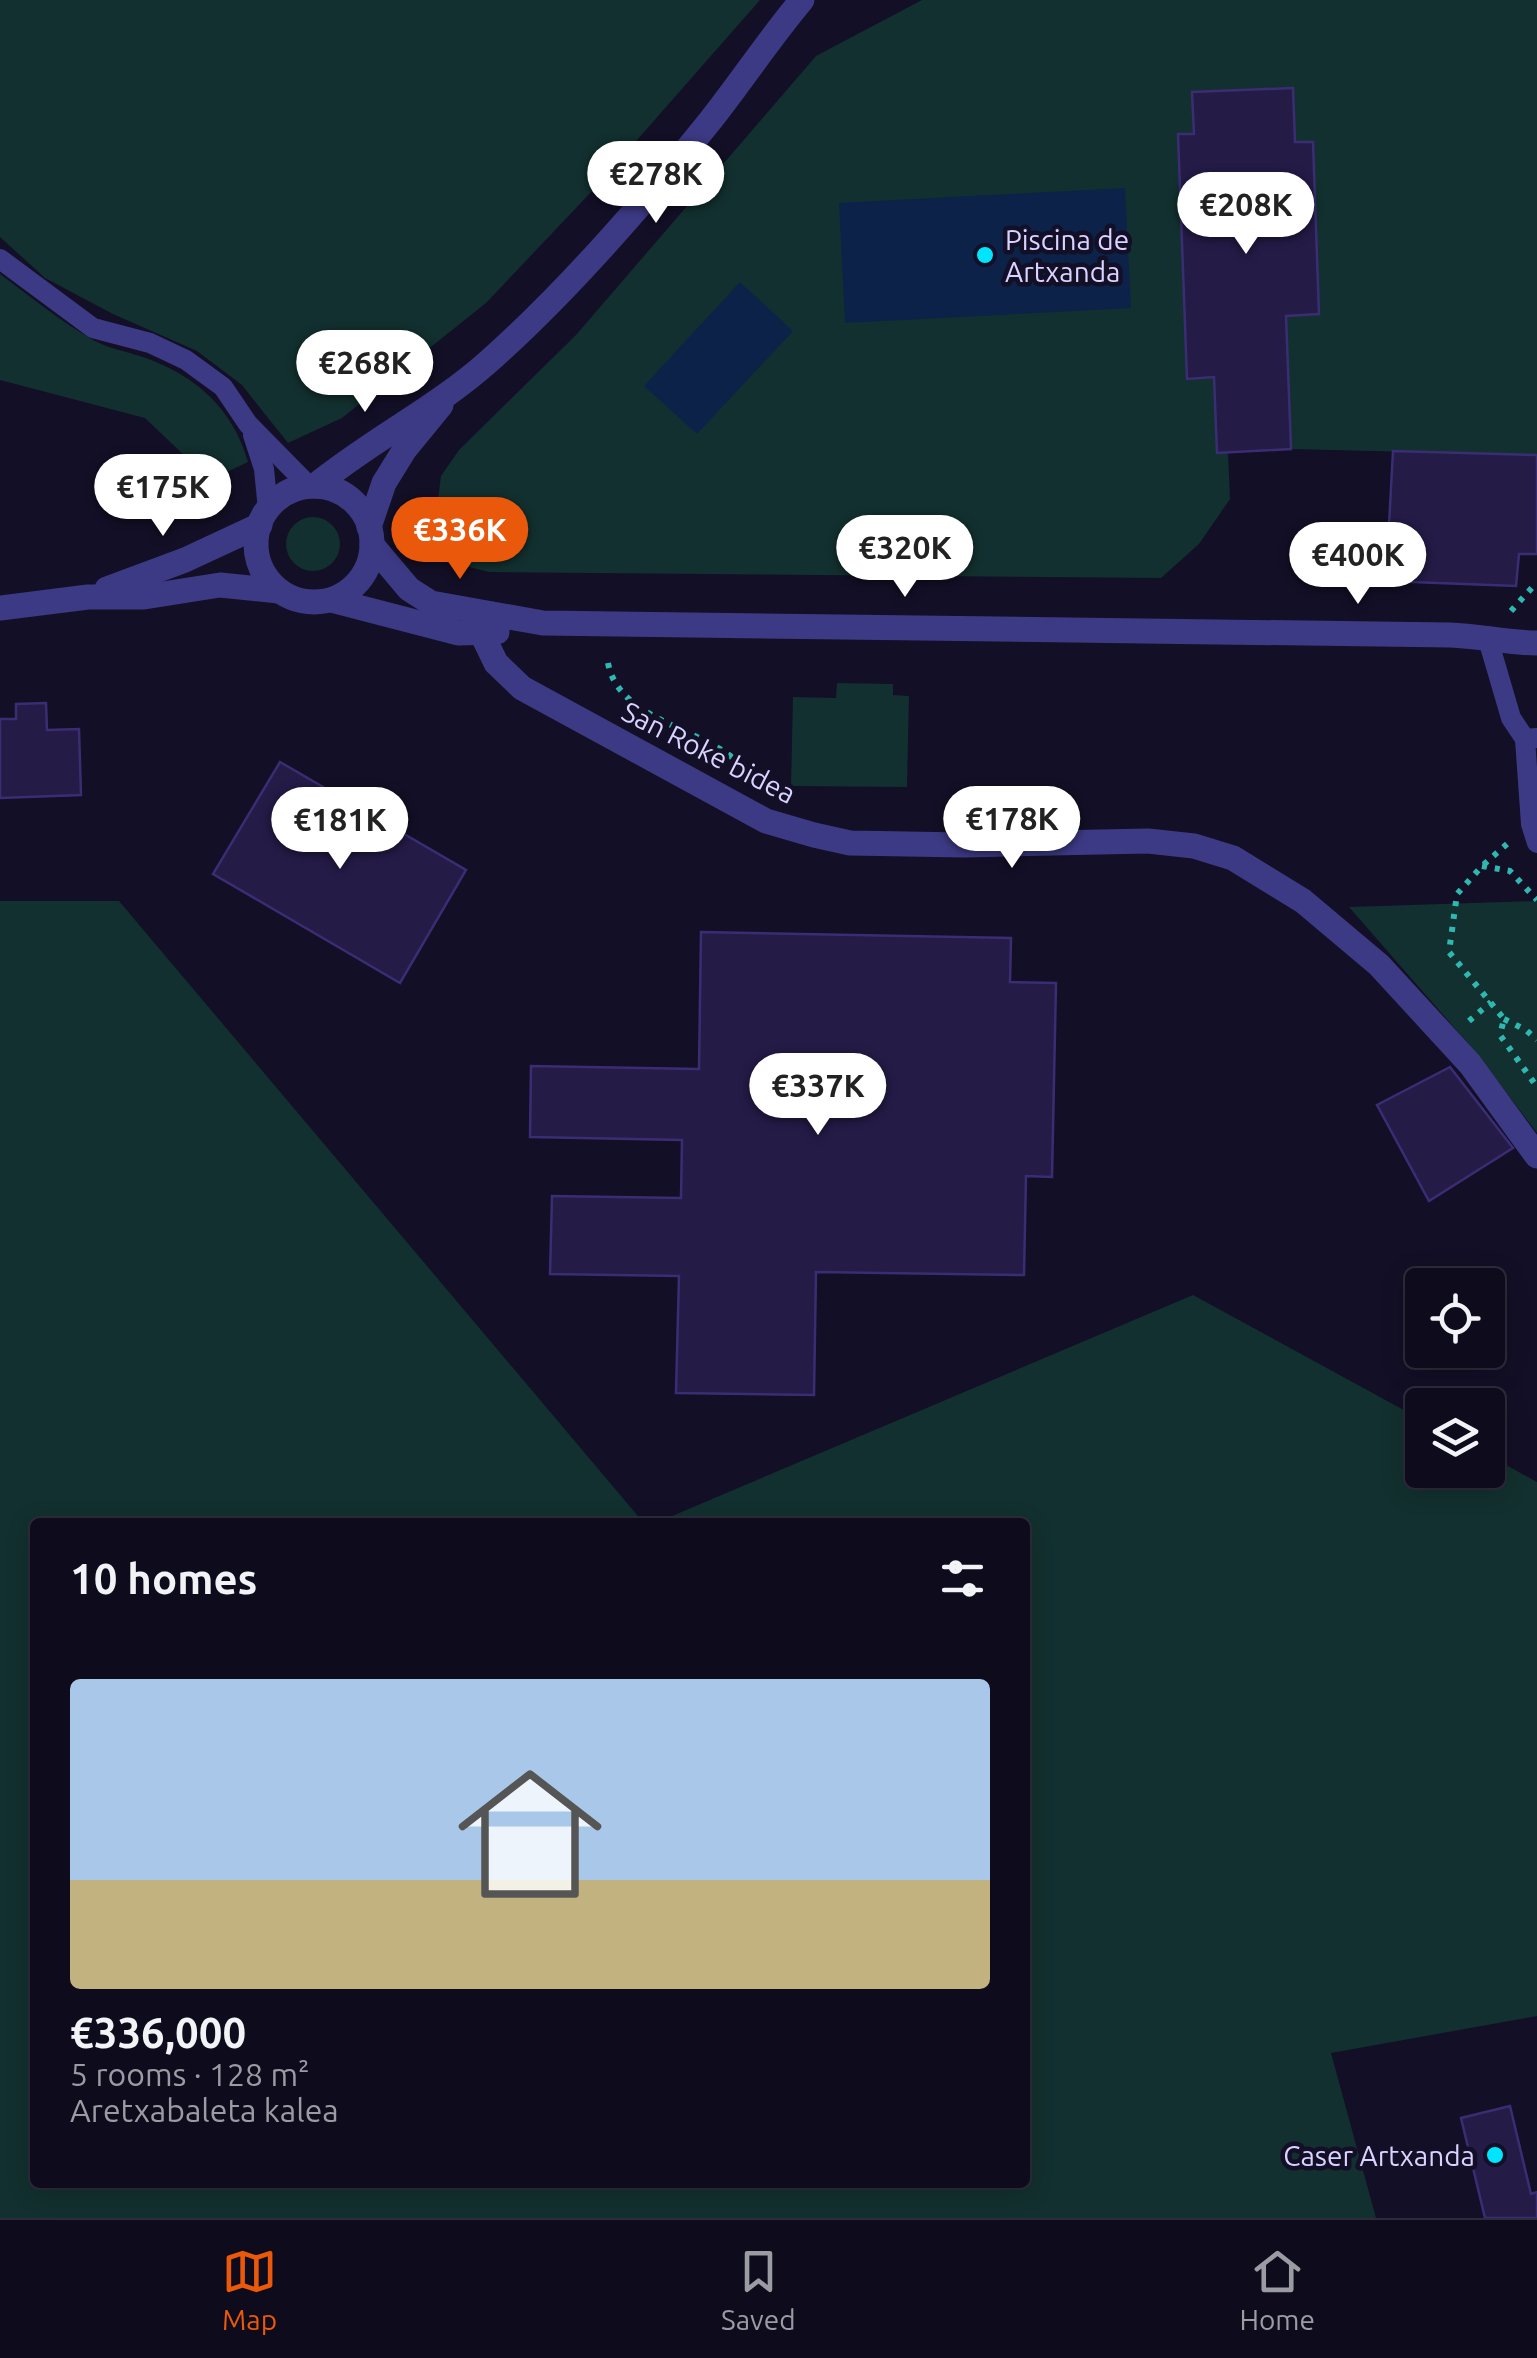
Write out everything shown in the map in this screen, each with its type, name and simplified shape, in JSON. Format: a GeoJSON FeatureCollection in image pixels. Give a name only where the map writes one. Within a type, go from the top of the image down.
{"type":"FeatureCollection","features":[{"type":"Feature","properties":{"kind":"street"},"geometry":{"type":"LineString","coordinates":[[543,623],[482,634],[458,633],[332,600],[296,600],[266,578],[258,561],[256,543],[264,517],[279,498],[312,486],[450,393],[502,348],[628,216],[710,120],[802,0]]}},
{"type":"Feature","properties":{"kind":"street"},"geometry":{"type":"LineString","coordinates":[[332,600],[360,579],[369,563],[371,536],[384,483],[450,393]]}},
{"type":"Feature","properties":{"kind":"street"},"geometry":{"type":"LineString","coordinates":[[312,486],[349,498],[362,511],[371,536],[409,589],[431,603],[543,623],[1488,636],[1510,643],[1537,642]]}},
{"type":"Feature","properties":{"kind":"street"},"geometry":{"type":"LineString","coordinates":[[88,597],[185,560],[264,517]]}},
{"type":"Feature","properties":{"kind":"street"},"geometry":{"type":"LineString","coordinates":[[0,608],[88,597],[144,597],[220,585],[280,591]]}},
{"type":"Feature","properties":{"kind":"street","name":"San Roke bidea"},"geometry":{"type":"LineString","coordinates":[[482,634],[496,663],[522,688],[766,820],[798,830],[850,842],[964,845],[1148,841],[1194,846],[1233,858],[1303,900],[1380,965],[1470,1064],[1537,1156]]}},
{"type":"Feature","properties":{"kind":"lane"},"geometry":{"type":"LineString","coordinates":[[0,259],[94,328],[150,343],[186,360],[222,388],[248,424],[312,486]]}},
{"type":"Feature","properties":{"kind":"lane"},"geometry":{"type":"LineString","coordinates":[[248,424],[263,463],[264,517]]}},
{"type":"Feature","properties":{"kind":"lane"},"geometry":{"type":"LineString","coordinates":[[1488,636],[1511,718],[1531,738],[1534,834]]}},
{"type":"Feature","properties":{"kind":"path"},"geometry":{"type":"LineString","coordinates":[[608,663],[618,688],[639,706],[734,756],[758,789]]}},
{"type":"Feature","properties":{"kind":"path"},"geometry":{"type":"LineString","coordinates":[[1534,834],[1482,866],[1457,894],[1449,952],[1504,1019],[1537,1040]]}},
{"type":"Feature","properties":{"kind":"path"},"geometry":{"type":"LineString","coordinates":[[1482,866],[1510,871],[1537,900]]}},
{"type":"Feature","properties":{"kind":"path"},"geometry":{"type":"LineString","coordinates":[[1465,1024],[1491,1002]]}},
{"type":"Feature","properties":{"kind":"path"},"geometry":{"type":"LineString","coordinates":[[1504,1019],[1500,1034],[1537,1087]]}},
{"type":"Feature","properties":{"kind":"green space"},"geometry":{"type":"Polygon","coordinates":[[[0,0],[760,0],[594,189],[486,303],[342,418],[288,443],[242,385],[197,351],[113,314],[45,278],[0,237],[0,0]]]}},
{"type":"Feature","properties":{"kind":"green space"},"geometry":{"type":"Polygon","coordinates":[[[922,0],[1537,0],[1537,455],[1291,449],[1228,452],[1230,499],[1199,544],[1161,578],[489,572],[455,558],[444,539],[437,508],[441,476],[459,450],[576,335],[816,56],[922,0]]]}},
{"type":"Feature","properties":{"kind":"green space"},"geometry":{"type":"Polygon","coordinates":[[[0,274],[95,341],[146,358],[197,385],[233,426],[248,462],[210,480],[145,418],[0,380],[0,274]]]}},
{"type":"Feature","properties":{"kind":"green space"},"geometry":{"type":"Polygon","coordinates":[[[313,517],[332,525],[340,544],[332,563],[313,571],[294,563],[286,544],[294,525],[313,517]]]}},
{"type":"Feature","properties":{"kind":"green space"},"geometry":{"type":"Polygon","coordinates":[[[837,683],[893,684],[893,695],[909,696],[907,787],[791,786],[793,697],[836,698],[837,683]]]}},
{"type":"Feature","properties":{"kind":"green space"},"geometry":{"type":"Polygon","coordinates":[[[0,901],[119,901],[640,1518],[30,1518],[30,2188],[1030,2188],[1030,1518],[667,1518],[1193,1295],[1405,1411],[1405,1488],[1505,1488],[1505,1464],[1537,1482],[1537,2016],[1331,2053],[1376,2218],[0,2218],[0,901]]]}},
{"type":"Feature","properties":{"kind":"green space"},"geometry":{"type":"Polygon","coordinates":[[[1537,901],[1537,1133],[1478,1055],[1349,907],[1537,901]]]}},
{"type":"Feature","properties":{"kind":"water","name":"Piscina de Artxanda"},"geometry":{"type":"Polygon","coordinates":[[[1125,188],[1131,308],[845,323],[839,203],[1125,188]]]}},
{"type":"Feature","properties":{"kind":"water"},"geometry":{"type":"Polygon","coordinates":[[[740,282],[793,331],[697,434],[644,386],[740,282]]]}},
{"type":"Feature","properties":{"kind":"building"},"geometry":{"type":"Polygon","coordinates":[[[1293,88],[1295,142],[1313,142],[1319,314],[1286,316],[1291,449],[1217,453],[1214,377],[1187,379],[1178,134],[1194,134],[1192,92],[1293,88]]]}},
{"type":"Feature","properties":{"kind":"building"},"geometry":{"type":"Polygon","coordinates":[[[1393,451],[1537,455],[1537,554],[1519,554],[1516,586],[1386,581],[1393,451]]]}},
{"type":"Feature","properties":{"kind":"building"},"geometry":{"type":"Polygon","coordinates":[[[46,703],[47,730],[79,729],[81,795],[0,798],[0,719],[16,719],[16,704],[46,703]]]}},
{"type":"Feature","properties":{"kind":"building"},"geometry":{"type":"Polygon","coordinates":[[[280,762],[466,870],[400,983],[213,874],[280,762]]]}},
{"type":"Feature","properties":{"kind":"building"},"geometry":{"type":"Polygon","coordinates":[[[701,932],[1011,938],[1010,982],[1056,983],[1052,1177],[1026,1176],[1024,1275],[816,1272],[814,1395],[676,1393],[679,1276],[550,1274],[552,1196],[681,1198],[682,1140],[530,1137],[531,1066],[699,1069],[701,932]]]}},
{"type":"Feature","properties":{"kind":"building"},"geometry":{"type":"Polygon","coordinates":[[[1450,1067],[1513,1148],[1429,1201],[1377,1105],[1450,1067]]]}},
{"type":"Feature","properties":{"kind":"building","name":"Caser Artxanda"},"geometry":{"type":"Polygon","coordinates":[[[1510,2106],[1531,2194],[1537,2192],[1537,2218],[1485,2218],[1461,2118],[1510,2106]]]}},
{"type":"Feature","properties":{"kind":"place","name":"Piscina de Artxanda"},"geometry":{"type":"Point","coordinates":[985,255]}},
{"type":"Feature","properties":{"kind":"place","name":"Caser Artxanda"},"geometry":{"type":"Point","coordinates":[1495,2155]}}]}
